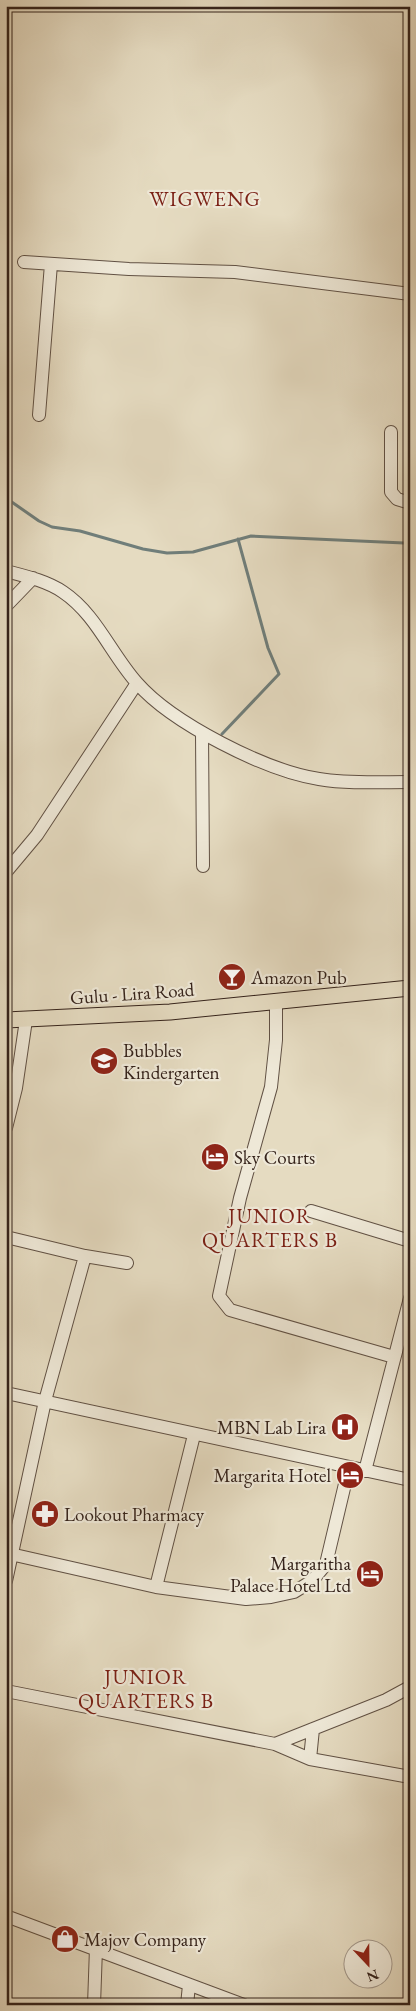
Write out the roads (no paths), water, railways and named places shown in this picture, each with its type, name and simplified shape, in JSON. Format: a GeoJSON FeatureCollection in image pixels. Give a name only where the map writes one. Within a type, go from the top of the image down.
{"type":"FeatureCollection","features":[{"type":"Feature","properties":{"kind":"main road","name":"Gulu - Lira Road"},"geometry":{"type":"LineString","coordinates":[[6,1020],[170,1012],[410,988]]}},
{"type":"Feature","properties":{"kind":"street"},"geometry":{"type":"LineString","coordinates":[[24,262],[236,272],[410,294]]}},
{"type":"Feature","properties":{"kind":"street"},"geometry":{"type":"LineString","coordinates":[[39,415],[51,264]]}},
{"type":"Feature","properties":{"kind":"street"},"geometry":{"type":"LineString","coordinates":[[391,432],[391,492],[397,499],[410,503]]}},
{"type":"Feature","properties":{"kind":"street"},"geometry":{"type":"LineString","coordinates":[[6,571],[33,578],[62,591],[76,602],[91,619],[137,683],[152,697],[202,733],[264,763],[317,779],[340,782],[410,782]]}},
{"type":"Feature","properties":{"kind":"street"},"geometry":{"type":"LineString","coordinates":[[6,606],[33,578]]}},
{"type":"Feature","properties":{"kind":"street"},"geometry":{"type":"LineString","coordinates":[[6,872],[37,835],[137,683]]}},
{"type":"Feature","properties":{"kind":"street"},"geometry":{"type":"LineString","coordinates":[[202,733],[203,866]]}},
{"type":"Feature","properties":{"kind":"street"},"geometry":{"type":"LineString","coordinates":[[276,1000],[276,1040],[271,1087],[240,1198],[219,1296],[230,1310],[394,1357]]}},
{"type":"Feature","properties":{"kind":"street"},"geometry":{"type":"LineString","coordinates":[[6,1128],[16,1088],[26,1020]]}},
{"type":"Feature","properties":{"kind":"street"},"geometry":{"type":"LineString","coordinates":[[311,1211],[410,1241]]}},
{"type":"Feature","properties":{"kind":"street"},"geometry":{"type":"LineString","coordinates":[[6,1237],[85,1256],[127,1263]]}},
{"type":"Feature","properties":{"kind":"street"},"geometry":{"type":"LineString","coordinates":[[6,1581],[9,1554],[45,1401],[85,1256]]}},
{"type":"Feature","properties":{"kind":"street"},"geometry":{"type":"LineString","coordinates":[[365,1471],[410,1298]]}},
{"type":"Feature","properties":{"kind":"street"},"geometry":{"type":"LineString","coordinates":[[6,1393],[410,1480]]}},
{"type":"Feature","properties":{"kind":"street"},"geometry":{"type":"LineString","coordinates":[[156,1587],[194,1435]]}},
{"type":"Feature","properties":{"kind":"street"},"geometry":{"type":"LineString","coordinates":[[9,1554],[156,1587],[246,1599],[271,1597],[294,1592],[312,1581],[326,1564],[349,1467]]}},
{"type":"Feature","properties":{"kind":"street"},"geometry":{"type":"LineString","coordinates":[[275,1744],[386,1700],[410,1687]]}},
{"type":"Feature","properties":{"kind":"street"},"geometry":{"type":"LineString","coordinates":[[6,1691],[275,1744],[310,1759],[410,1777]]}},
{"type":"Feature","properties":{"kind":"street"},"geometry":{"type":"LineString","coordinates":[[310,1759],[313,1729]]}},
{"type":"Feature","properties":{"kind":"street"},"geometry":{"type":"LineString","coordinates":[[6,1916],[96,1948],[244,2005]]}},
{"type":"Feature","properties":{"kind":"street"},"geometry":{"type":"LineString","coordinates":[[94,2005],[96,1948]]}},
{"type":"Feature","properties":{"kind":"street"},"geometry":{"type":"LineString","coordinates":[[187,2005],[189,1985]]}},
{"type":"Feature","properties":{"kind":"waterway"},"geometry":{"type":"LineString","coordinates":[[6,498],[39,521],[52,527],[80,531],[143,549],[167,553],[193,552],[251,536],[404,543],[410,546]]}},
{"type":"Feature","properties":{"kind":"waterway"},"geometry":{"type":"LineString","coordinates":[[222,734],[279,674],[268,648],[238,539]]}},
{"type":"Feature","properties":{"kind":"place","name":"Amazon Pub"},"geometry":{"type":"Point","coordinates":[232,977]}},
{"type":"Feature","properties":{"kind":"place","name":"Bubbles Kindergarten"},"geometry":{"type":"Point","coordinates":[104,1061]}},
{"type":"Feature","properties":{"kind":"place","name":"Sky Courts"},"geometry":{"type":"Point","coordinates":[215,1157]}},
{"type":"Feature","properties":{"kind":"place","name":"MBN Lab Lira"},"geometry":{"type":"Point","coordinates":[345,1427]}},
{"type":"Feature","properties":{"kind":"place","name":"Margarita Hotel"},"geometry":{"type":"Point","coordinates":[350,1475]}},
{"type":"Feature","properties":{"kind":"place","name":"Lookout Pharmacy"},"geometry":{"type":"Point","coordinates":[45,1514]}},
{"type":"Feature","properties":{"kind":"place","name":"Margaritha Palace Hotel Ltd"},"geometry":{"type":"Point","coordinates":[370,1574]}},
{"type":"Feature","properties":{"kind":"place","name":"Majov Company"},"geometry":{"type":"Point","coordinates":[65,1939]}},
{"type":"Feature","properties":{"kind":"district","name":"WIGWENG"},"geometry":{"type":"Point","coordinates":[205,199]}},
{"type":"Feature","properties":{"kind":"district","name":"JUNIOR QUARTERS B"},"geometry":{"type":"Point","coordinates":[270,1228]}},
{"type":"Feature","properties":{"kind":"district","name":"JUNIOR QUARTERS B"},"geometry":{"type":"Point","coordinates":[146,1689]}}]}
